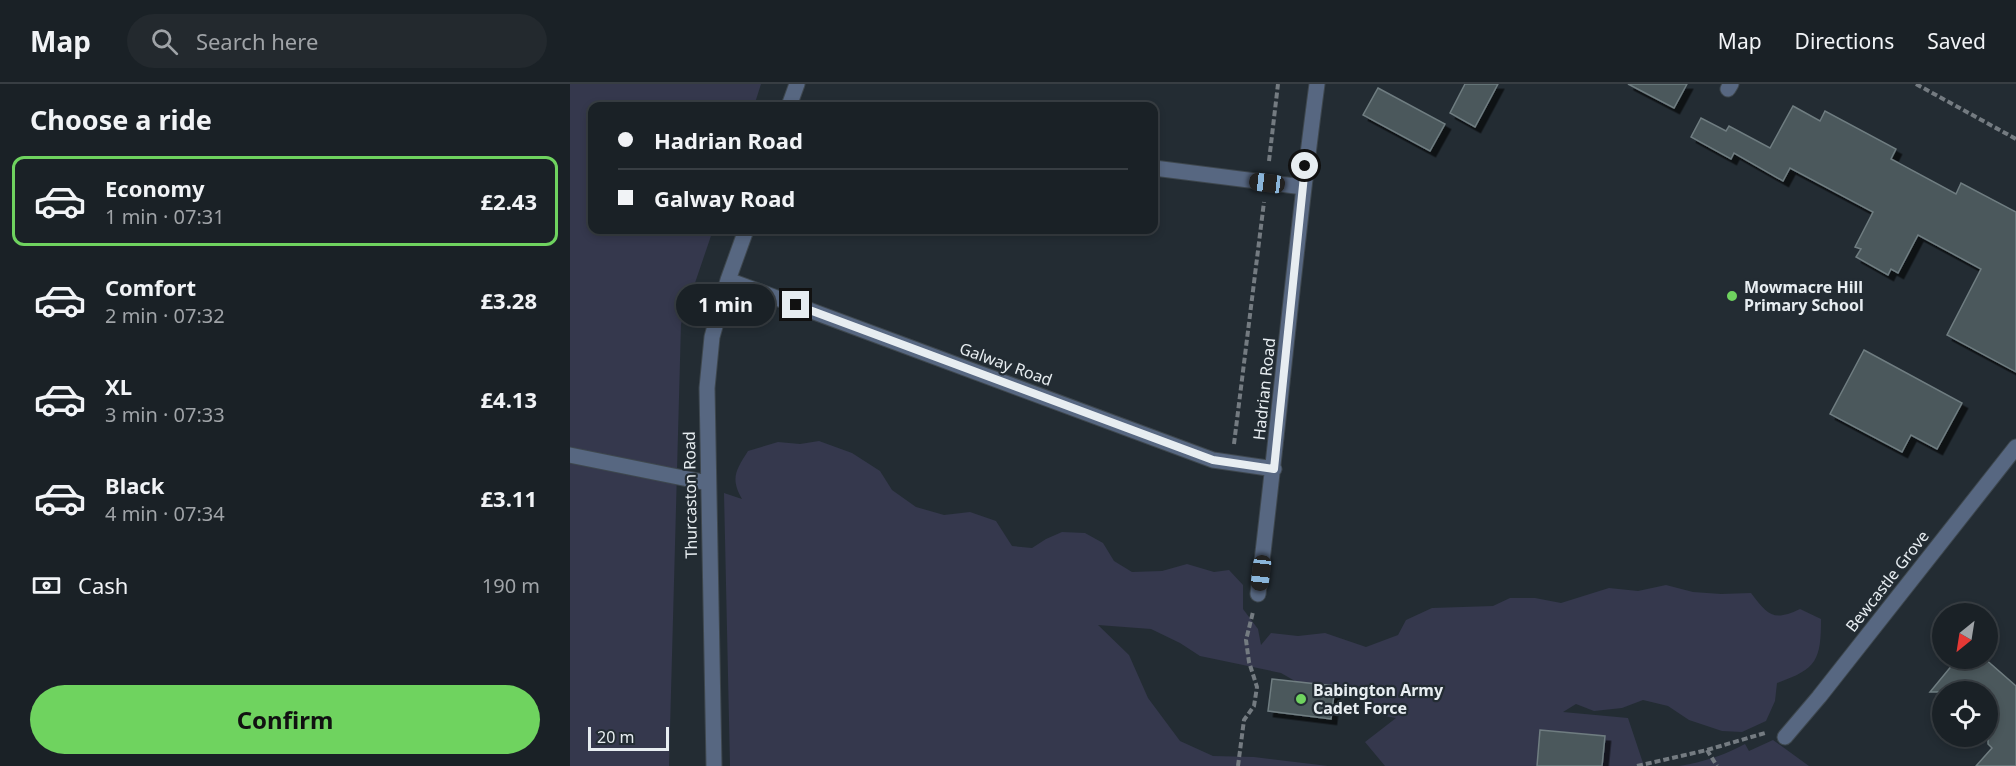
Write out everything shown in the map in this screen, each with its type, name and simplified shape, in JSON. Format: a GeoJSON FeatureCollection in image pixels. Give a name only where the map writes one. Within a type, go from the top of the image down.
{"type":"FeatureCollection","features":[{"type":"Feature","properties":{"kind":"street"},"geometry":{"type":"LineString","coordinates":[[790,102],[797,84]]}},
{"type":"Feature","properties":{"kind":"street","name":"Hadrian Road"},"geometry":{"type":"LineString","coordinates":[[1258,594],[1274,469],[1303,187],[1317,84]]}},
{"type":"Feature","properties":{"kind":"street"},"geometry":{"type":"LineString","coordinates":[[1158,169],[1303,187]]}},
{"type":"Feature","properties":{"kind":"street","name":"Thurcaston Road"},"geometry":{"type":"LineString","coordinates":[[714,766],[707,388],[712,337],[728,280],[745,234]]}},
{"type":"Feature","properties":{"kind":"street","name":"Galway Road"},"geometry":{"type":"LineString","coordinates":[[728,280],[1213,460],[1274,469]]}},
{"type":"Feature","properties":{"kind":"street","name":"Bewcastle Grove"},"geometry":{"type":"LineString","coordinates":[[1785,737],[2016,447]]}},
{"type":"Feature","properties":{"kind":"street"},"geometry":{"type":"LineString","coordinates":[[570,455],[708,483]]}},
{"type":"Feature","properties":{"kind":"path"},"geometry":{"type":"LineString","coordinates":[[1231,463],[1278,84]]}},
{"type":"Feature","properties":{"kind":"path"},"geometry":{"type":"LineString","coordinates":[[1916,84],[2016,139]]}},
{"type":"Feature","properties":{"kind":"path"},"geometry":{"type":"LineString","coordinates":[[1238,766],[1244,720],[1254,706],[1257,687],[1248,662],[1246,640],[1258,594]]}},
{"type":"Feature","properties":{"kind":"path"},"geometry":{"type":"LineString","coordinates":[[1637,766],[1707,750],[1772,731],[1785,737]]}},
{"type":"Feature","properties":{"kind":"path"},"geometry":{"type":"LineString","coordinates":[[1707,750],[1717,766]]}},
{"type":"Feature","properties":{"kind":"shaded area"},"geometry":{"type":"Polygon","coordinates":[[[570,84],[761,84],[755,102],[588,102],[588,234],[712,234],[681,324],[669,766],[570,766],[570,84]]]}},
{"type":"Feature","properties":{"kind":"shaded area"},"geometry":{"type":"Polygon","coordinates":[[[819,441],[852,453],[880,471],[892,490],[916,507],[944,515],[970,512],[996,521],[1012,546],[1032,548],[1062,532],[1085,533],[1103,543],[1114,561],[1132,572],[1162,571],[1187,564],[1214,572],[1229,570],[1243,585],[1243,609],[1258,629],[1261,645],[1271,633],[1298,636],[1325,633],[1366,647],[1398,635],[1406,620],[1432,608],[1493,606],[1510,598],[1535,598],[1561,603],[1609,588],[1638,591],[1666,585],[1693,592],[1751,593],[1762,607],[1777,615],[1800,609],[1821,619],[1818,654],[1801,673],[1777,683],[1775,701],[1766,721],[1742,732],[1722,731],[1689,720],[1668,706],[1643,700],[1622,708],[1594,711],[1576,704],[1563,712],[1628,718],[1644,766],[1385,766],[1365,742],[1396,718],[1374,712],[1360,699],[1351,685],[1330,689],[1302,685],[1281,673],[1200,656],[1151,629],[1098,625],[1129,655],[1148,698],[1180,741],[1213,756],[1254,757],[1328,766],[730,766],[724,493],[742,499],[735,480],[740,464],[748,451],[778,442],[800,444],[819,441]]]}},
{"type":"Feature","properties":{"kind":"shaded area"},"geometry":{"type":"Polygon","coordinates":[[[1773,740],[1809,766],[1679,766],[1713,758],[1745,744],[1749,751],[1773,740]]]}},
{"type":"Feature","properties":{"kind":"building"},"geometry":{"type":"Polygon","coordinates":[[[1465,84],[1498,84],[1475,127],[1450,113],[1465,84]]]}},
{"type":"Feature","properties":{"kind":"building"},"geometry":{"type":"Polygon","coordinates":[[[1628,84],[1687,84],[1674,108],[1628,84]]]}},
{"type":"Feature","properties":{"kind":"building"},"geometry":{"type":"Polygon","coordinates":[[[1378,88],[1445,124],[1430,151],[1363,115],[1378,88]]]}},
{"type":"Feature","properties":{"kind":"building"},"geometry":{"type":"Polygon","coordinates":[[[1793,106],[1820,121],[1825,111],[1896,149],[1891,159],[1956,194],[1961,183],[2016,212],[2016,372],[1947,335],[1981,269],[1918,235],[1898,273],[1891,269],[1888,275],[1856,257],[1861,249],[1855,247],[1873,212],[1790,168],[1783,181],[1734,153],[1731,159],[1691,137],[1701,118],[1726,131],[1729,126],[1770,148],[1793,106]]]}},
{"type":"Feature","properties":{"kind":"building"},"geometry":{"type":"Polygon","coordinates":[[[1864,350],[1962,403],[1937,449],[1911,435],[1902,452],[1830,414],[1864,350]]]}},
{"type":"Feature","properties":{"kind":"building"},"geometry":{"type":"Polygon","coordinates":[[[1949,669],[1997,669],[2016,686],[2016,766],[1976,766],[1991,747],[1998,747],[1998,681],[1939,681],[1949,669]]]}},
{"type":"Feature","properties":{"kind":"building","name":"Babington Army Cadet Force"},"geometry":{"type":"Polygon","coordinates":[[[1272,679],[1335,686],[1331,719],[1268,711],[1272,679]]]}},
{"type":"Feature","properties":{"kind":"building"},"geometry":{"type":"Polygon","coordinates":[[[1540,730],[1605,736],[1602,766],[1537,766],[1540,730]]]}},
{"type":"Feature","properties":{"kind":"place","name":"Mowmacre Hill Primary School"},"geometry":{"type":"Point","coordinates":[1732,296]}},
{"type":"Feature","properties":{"kind":"place","name":"Babington Army Cadet Force"},"geometry":{"type":"Point","coordinates":[1301,699]}},
{"type":"Feature","properties":{"kind":"route"},"geometry":{"type":"LineString","coordinates":[[796,305],[1213,460],[1274,469],[1305,166]]}}]}
